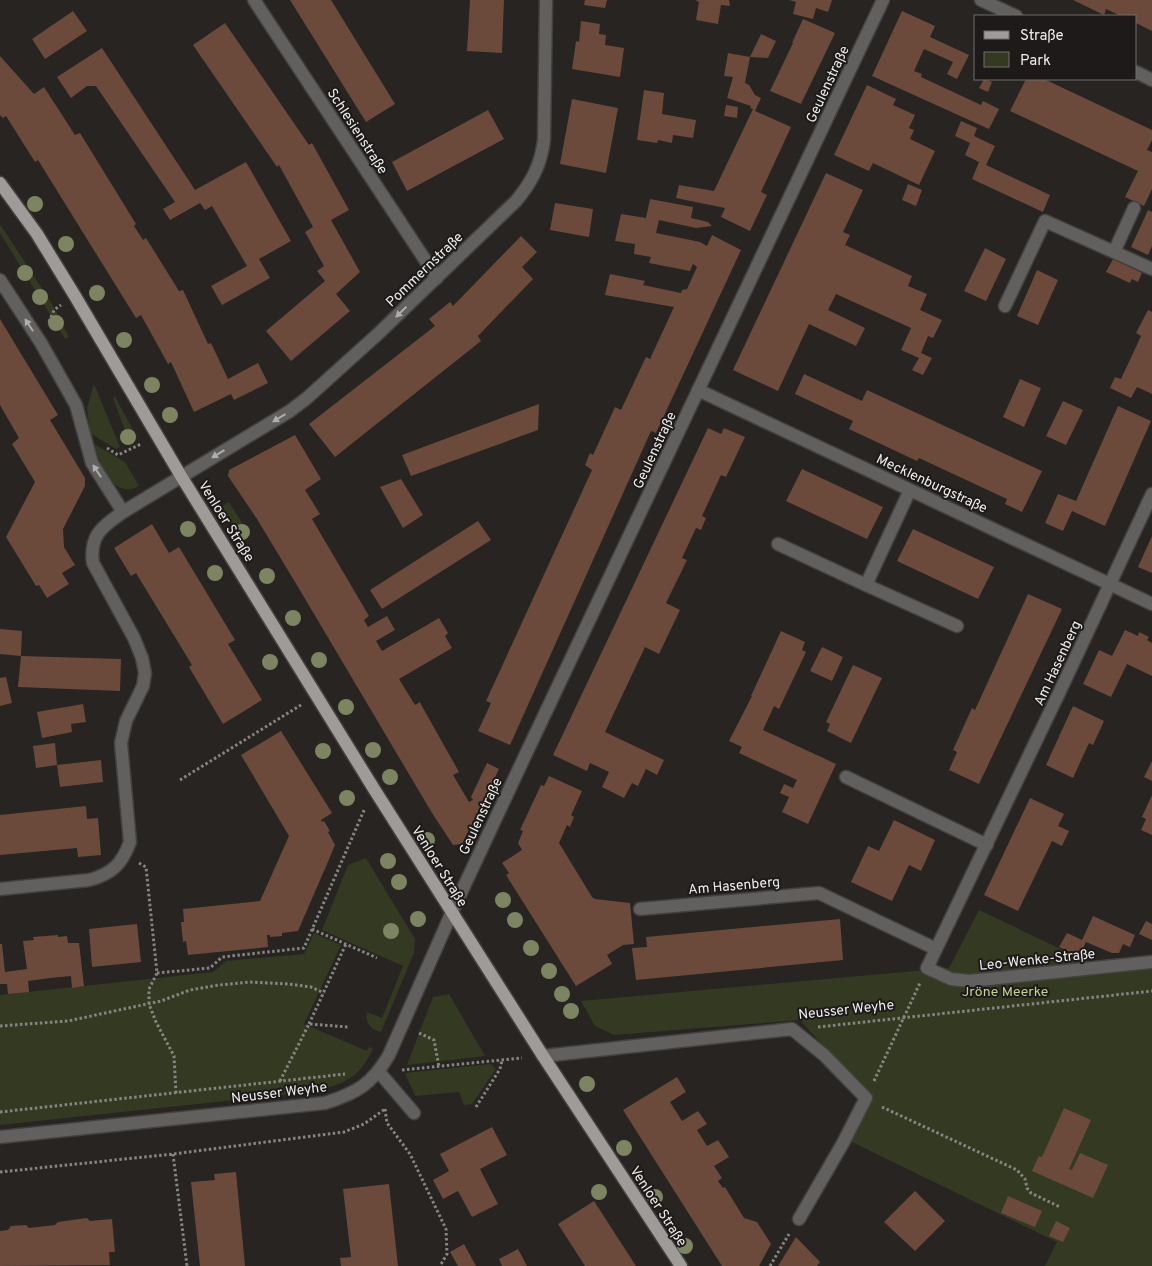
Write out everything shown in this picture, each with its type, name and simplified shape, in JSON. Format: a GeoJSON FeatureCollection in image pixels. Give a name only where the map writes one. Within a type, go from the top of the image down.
{"type":"FeatureCollection","features":[{"type":"Feature","properties":{"kind":"main road","name":"Venloer Straße"},"geometry":{"type":"LineString","coordinates":[[0,183],[37,234],[182,476],[374,789],[543,1056],[681,1266]]}},
{"type":"Feature","properties":{"kind":"street","name":"Schlesienstraße"},"geometry":{"type":"LineString","coordinates":[[254,0],[437,278]]}},
{"type":"Feature","properties":{"kind":"street","name":"Pommernstraße"},"geometry":{"type":"LineString","coordinates":[[182,476],[290,411],[307,398],[437,278],[516,201],[529,185],[542,155],[544,140],[546,0]]}},
{"type":"Feature","properties":{"kind":"street","name":"Geulenstraße"},"geometry":{"type":"LineString","coordinates":[[452,912],[883,0]]}},
{"type":"Feature","properties":{"kind":"street"},"geometry":{"type":"LineString","coordinates":[[981,0],[1014,15]]}},
{"type":"Feature","properties":{"kind":"street"},"geometry":{"type":"LineString","coordinates":[[1137,72],[1152,80]]}},
{"type":"Feature","properties":{"kind":"street"},"geometry":{"type":"LineString","coordinates":[[1114,252],[1134,208]]}},
{"type":"Feature","properties":{"kind":"street"},"geometry":{"type":"LineString","coordinates":[[1005,306],[1045,221],[1152,269]]}},
{"type":"Feature","properties":{"kind":"street"},"geometry":{"type":"LineString","coordinates":[[0,280],[41,343],[76,405],[92,463],[124,512]]}},
{"type":"Feature","properties":{"kind":"street","name":"Mecklenburgstraße"},"geometry":{"type":"LineString","coordinates":[[698,390],[1152,604]]}},
{"type":"Feature","properties":{"kind":"street","name":"Venloer Straße"},"geometry":{"type":"LineString","coordinates":[[126,855],[130,842],[121,743],[126,721],[143,686],[145,673],[142,658],[134,638],[93,563],[91,552],[96,536],[104,525],[182,476]]}},
{"type":"Feature","properties":{"kind":"street"},"geometry":{"type":"LineString","coordinates":[[866,585],[910,490]]}},
{"type":"Feature","properties":{"kind":"street","name":"Am Hasenberg"},"geometry":{"type":"LineString","coordinates":[[927,968],[1152,494]]}},
{"type":"Feature","properties":{"kind":"street"},"geometry":{"type":"LineString","coordinates":[[778,544],[957,626]]}},
{"type":"Feature","properties":{"kind":"street"},"geometry":{"type":"LineString","coordinates":[[846,777],[987,845]]}},
{"type":"Feature","properties":{"kind":"street"},"geometry":{"type":"LineString","coordinates":[[0,889],[89,880],[102,876],[116,867],[126,855]]}},
{"type":"Feature","properties":{"kind":"street","name":"Am Hasenberg"},"geometry":{"type":"LineString","coordinates":[[640,909],[819,892],[936,949]]}},
{"type":"Feature","properties":{"kind":"street","name":"Neusser Weyhe"},"geometry":{"type":"LineString","coordinates":[[0,1137],[325,1103],[345,1097],[363,1087],[380,1072],[390,1055],[452,912]]}},
{"type":"Feature","properties":{"kind":"street","name":"Leo-Wenke-Straße"},"geometry":{"type":"LineString","coordinates":[[927,968],[950,978],[969,981],[1152,962]]}},
{"type":"Feature","properties":{"kind":"street"},"geometry":{"type":"LineString","coordinates":[[792,1029],[824,1055],[866,1098],[843,1143],[799,1219]]}},
{"type":"Feature","properties":{"kind":"street","name":"Neusser Weyhe"},"geometry":{"type":"LineString","coordinates":[[543,1056],[792,1029]]}},
{"type":"Feature","properties":{"kind":"street"},"geometry":{"type":"LineString","coordinates":[[380,1072],[414,1113]]}},
{"type":"Feature","properties":{"kind":"path"},"geometry":{"type":"LineString","coordinates":[[41,343],[54,310],[75,296]]}},
{"type":"Feature","properties":{"kind":"path"},"geometry":{"type":"LineString","coordinates":[[84,435],[118,455],[158,436]]}},
{"type":"Feature","properties":{"kind":"path"},"geometry":{"type":"LineString","coordinates":[[180,780],[209,760],[316,696]]}},
{"type":"Feature","properties":{"kind":"path"},"geometry":{"type":"LineString","coordinates":[[157,973],[210,968],[222,957],[304,948],[374,789]]}},
{"type":"Feature","properties":{"kind":"path"},"geometry":{"type":"LineString","coordinates":[[126,855],[146,867],[157,973],[149,989],[149,1004],[174,1056],[176,1092]]}},
{"type":"Feature","properties":{"kind":"path"},"geometry":{"type":"LineString","coordinates":[[312,930],[377,958]]}},
{"type":"Feature","properties":{"kind":"path"},"geometry":{"type":"LineString","coordinates":[[279,1081],[309,1024],[346,944]]}},
{"type":"Feature","properties":{"kind":"path"},"geometry":{"type":"LineString","coordinates":[[927,968],[866,1098],[1018,1170],[1025,1179],[1031,1194],[1060,1207]]}},
{"type":"Feature","properties":{"kind":"path"},"geometry":{"type":"LineString","coordinates":[[0,1026],[68,1021],[149,1004],[190,990],[218,984],[250,982],[289,984],[311,987],[324,993]]}},
{"type":"Feature","properties":{"kind":"path","name":"Neusser Weyhe"},"geometry":{"type":"LineString","coordinates":[[792,1029],[1152,991]]}},
{"type":"Feature","properties":{"kind":"path"},"geometry":{"type":"LineString","coordinates":[[309,1024],[348,1027]]}},
{"type":"Feature","properties":{"kind":"path"},"geometry":{"type":"LineString","coordinates":[[402,1026],[434,1040],[439,1066]]}},
{"type":"Feature","properties":{"kind":"path"},"geometry":{"type":"LineString","coordinates":[[440,1266],[447,1254],[446,1229],[410,1154],[387,1123],[380,1072],[543,1056]]}},
{"type":"Feature","properties":{"kind":"path"},"geometry":{"type":"LineString","coordinates":[[476,1107],[500,1069],[502,1060]]}},
{"type":"Feature","properties":{"kind":"path"},"geometry":{"type":"LineString","coordinates":[[0,1172],[173,1154],[344,1132],[364,1124],[385,1109],[397,1093],[403,1070]]}},
{"type":"Feature","properties":{"kind":"path"},"geometry":{"type":"LineString","coordinates":[[0,1112],[354,1073]]}},
{"type":"Feature","properties":{"kind":"path"},"geometry":{"type":"LineString","coordinates":[[173,1154],[187,1266]]}},
{"type":"Feature","properties":{"kind":"path"},"geometry":{"type":"LineString","coordinates":[[770,1266],[799,1219]]}},
{"type":"Feature","properties":{"kind":"green space"},"geometry":{"type":"Polygon","coordinates":[[[0,224],[52,304],[69,337],[65,339],[0,233],[0,224]]]}},
{"type":"Feature","properties":{"kind":"green space"},"geometry":{"type":"Polygon","coordinates":[[[94,384],[120,447],[116,449],[90,433],[87,408],[94,384]]]}},
{"type":"Feature","properties":{"kind":"green space"},"geometry":{"type":"Polygon","coordinates":[[[115,397],[137,437],[129,441],[113,398],[115,397]]]}},
{"type":"Feature","properties":{"kind":"green space"},"geometry":{"type":"Polygon","coordinates":[[[94,444],[125,462],[139,486],[130,489],[122,488],[115,484],[104,470],[94,444]]]}},
{"type":"Feature","properties":{"kind":"green space"},"geometry":{"type":"Polygon","coordinates":[[[229,502],[249,534],[241,539],[221,507],[229,502]]]}},
{"type":"Feature","properties":{"kind":"green space"},"geometry":{"type":"Polygon","coordinates":[[[366,858],[415,939],[414,953],[381,1032],[369,1025],[366,1016],[367,1012],[382,1018],[403,966],[322,930],[348,865],[366,858]]]}},
{"type":"Feature","properties":{"kind":"green space","name":"Jröne Meerke"},"geometry":{"type":"Polygon","coordinates":[[[979,910],[1109,972],[1152,968],[1152,1266],[1045,1266],[1057,1242],[850,1141],[871,1099],[800,1020],[614,1035],[595,1026],[581,1001],[949,968],[979,910]]]}},
{"type":"Feature","properties":{"kind":"green space"},"geometry":{"type":"Polygon","coordinates":[[[314,933],[341,945],[304,1024],[367,1051],[369,1047],[373,1049],[357,1073],[346,1081],[320,1091],[0,1125],[0,995],[213,972],[226,961],[304,954],[314,933]]]}},
{"type":"Feature","properties":{"kind":"green space"},"geometry":{"type":"Polygon","coordinates":[[[449,994],[485,1056],[407,1065],[433,997],[449,994]]]}},
{"type":"Feature","properties":{"kind":"green space"},"geometry":{"type":"Polygon","coordinates":[[[491,1064],[496,1069],[472,1104],[464,1105],[459,1092],[415,1096],[405,1073],[491,1064]]]}},
{"type":"Feature","properties":{"kind":"building"},"geometry":{"type":"Polygon","coordinates":[[[290,0],[331,0],[395,104],[366,122],[290,0]]]}},
{"type":"Feature","properties":{"kind":"building"},"geometry":{"type":"Polygon","coordinates":[[[470,0],[504,0],[502,53],[467,51],[470,0]]]}},
{"type":"Feature","properties":{"kind":"building"},"geometry":{"type":"Polygon","coordinates":[[[585,0],[607,0],[605,8],[584,5],[585,0]]]}},
{"type":"Feature","properties":{"kind":"building"},"geometry":{"type":"Polygon","coordinates":[[[695,0],[729,0],[730,6],[721,5],[718,24],[696,20],[699,2],[695,0]]]}},
{"type":"Feature","properties":{"kind":"building"},"geometry":{"type":"Polygon","coordinates":[[[789,0],[832,0],[828,12],[816,8],[813,19],[793,14],[796,2],[789,0]]]}},
{"type":"Feature","properties":{"kind":"building"},"geometry":{"type":"Polygon","coordinates":[[[1073,0],[1152,0],[1152,31],[1137,24],[1137,15],[1119,15],[1106,9],[1104,15],[1073,0]]]}},
{"type":"Feature","properties":{"kind":"building"},"geometry":{"type":"Polygon","coordinates":[[[73,11],[87,31],[45,59],[32,39],[73,11]]]}},
{"type":"Feature","properties":{"kind":"building"},"geometry":{"type":"Polygon","coordinates":[[[902,11],[935,26],[930,37],[969,55],[957,79],[947,74],[953,62],[924,49],[914,71],[922,74],[921,77],[981,105],[983,101],[999,109],[989,129],[872,76],[902,11]]]}},
{"type":"Feature","properties":{"kind":"building"},"geometry":{"type":"Polygon","coordinates":[[[803,19],[835,33],[801,104],[770,91],[803,19]]]}},
{"type":"Feature","properties":{"kind":"building"},"geometry":{"type":"Polygon","coordinates":[[[581,21],[600,24],[599,34],[606,35],[605,45],[624,48],[620,77],[572,69],[576,41],[579,42],[581,21]]]}},
{"type":"Feature","properties":{"kind":"building"},"geometry":{"type":"Polygon","coordinates":[[[225,23],[309,145],[312,143],[349,210],[331,220],[360,272],[336,294],[350,311],[291,361],[266,331],[325,281],[317,271],[324,266],[305,232],[313,227],[279,165],[277,167],[193,45],[225,23]]]}},
{"type":"Feature","properties":{"kind":"building"},"geometry":{"type":"Polygon","coordinates":[[[761,34],[776,41],[768,58],[750,57],[761,34]]]}},
{"type":"Feature","properties":{"kind":"building"},"geometry":{"type":"Polygon","coordinates":[[[102,48],[195,190],[246,162],[291,241],[259,259],[270,278],[222,305],[211,286],[247,266],[212,206],[205,210],[200,203],[170,220],[163,209],[175,202],[96,86],[87,86],[71,98],[57,77],[102,48]]]}},
{"type":"Feature","properties":{"kind":"building"},"geometry":{"type":"Polygon","coordinates":[[[728,53],[750,57],[745,83],[749,85],[755,95],[761,98],[755,111],[791,127],[761,192],[767,195],[750,231],[721,217],[725,208],[676,198],[679,185],[714,191],[753,109],[750,108],[751,106],[727,98],[733,77],[724,76],[728,53]]]}},
{"type":"Feature","properties":{"kind":"building"},"geometry":{"type":"Polygon","coordinates":[[[0,56],[34,94],[44,87],[75,135],[80,133],[136,224],[134,226],[143,240],[146,238],[179,291],[183,290],[208,344],[211,343],[228,379],[258,363],[268,383],[234,400],[231,394],[194,412],[171,362],[168,364],[141,315],[136,318],[38,160],[35,162],[6,116],[3,118],[0,115],[0,56]]]}},
{"type":"Feature","properties":{"kind":"building"},"geometry":{"type":"Polygon","coordinates":[[[983,80],[992,82],[988,92],[979,88],[983,80]]]}},
{"type":"Feature","properties":{"kind":"building"},"geometry":{"type":"Polygon","coordinates":[[[1026,80],[1046,80],[1152,130],[1152,140],[1147,150],[1152,152],[1152,189],[1144,206],[1125,197],[1138,171],[1010,111],[1026,80]]]}},
{"type":"Feature","properties":{"kind":"building"},"geometry":{"type":"Polygon","coordinates":[[[867,85],[896,99],[893,105],[915,115],[909,128],[914,130],[910,139],[935,151],[919,185],[873,163],[869,171],[834,155],[867,85]]]}},
{"type":"Feature","properties":{"kind":"building"},"geometry":{"type":"Polygon","coordinates":[[[644,90],[664,93],[662,114],[696,120],[693,138],[673,135],[672,143],[658,140],[657,143],[637,140],[644,90]]]}},
{"type":"Feature","properties":{"kind":"building"},"geometry":{"type":"Polygon","coordinates":[[[572,99],[618,108],[606,173],[560,164],[572,99]]]}},
{"type":"Feature","properties":{"kind":"building"},"geometry":{"type":"Polygon","coordinates":[[[726,105],[738,107],[737,118],[724,116],[726,105]]]}},
{"type":"Feature","properties":{"kind":"building"},"geometry":{"type":"Polygon","coordinates":[[[488,110],[504,139],[407,191],[392,162],[488,110]]]}},
{"type":"Feature","properties":{"kind":"building"},"geometry":{"type":"Polygon","coordinates":[[[961,121],[977,128],[974,136],[995,146],[986,165],[1050,195],[1043,212],[972,179],[979,162],[965,155],[970,143],[955,136],[961,121]]]}},
{"type":"Feature","properties":{"kind":"building"},"geometry":{"type":"Polygon","coordinates":[[[826,173],[863,190],[843,232],[850,235],[845,245],[912,276],[908,286],[927,294],[920,310],[942,320],[933,338],[928,336],[921,353],[932,358],[923,375],[912,370],[919,358],[901,350],[911,328],[836,294],[828,310],[865,328],[856,346],[809,324],[778,391],[733,370],[826,173]]]}},
{"type":"Feature","properties":{"kind":"building"},"geometry":{"type":"Polygon","coordinates":[[[908,184],[922,190],[916,206],[902,200],[908,184]]]}},
{"type":"Feature","properties":{"kind":"building"},"geometry":{"type":"Polygon","coordinates":[[[650,199],[693,207],[691,218],[708,222],[712,226],[696,228],[659,220],[656,233],[700,242],[707,246],[712,235],[741,250],[656,433],[651,431],[510,745],[478,731],[491,703],[486,701],[592,470],[585,465],[590,453],[593,455],[615,407],[621,410],[646,357],[650,359],[674,307],[605,295],[610,274],[645,281],[643,285],[681,293],[682,290],[687,289],[697,267],[693,264],[690,271],[649,263],[651,257],[634,254],[635,244],[615,241],[621,214],[646,218],[650,199]]]}},
{"type":"Feature","properties":{"kind":"building"},"geometry":{"type":"Polygon","coordinates":[[[555,203],[593,209],[589,237],[550,230],[555,203]]]}},
{"type":"Feature","properties":{"kind":"building"},"geometry":{"type":"Polygon","coordinates":[[[1148,210],[1152,212],[1152,246],[1148,255],[1131,247],[1148,210]]]}},
{"type":"Feature","properties":{"kind":"building"},"geometry":{"type":"Polygon","coordinates":[[[521,236],[537,252],[522,267],[533,279],[478,336],[481,341],[335,457],[309,424],[435,326],[429,319],[450,302],[453,306],[521,236]]]}},
{"type":"Feature","properties":{"kind":"building"},"geometry":{"type":"Polygon","coordinates":[[[985,248],[1006,259],[986,301],[964,291],[985,248]]]}},
{"type":"Feature","properties":{"kind":"building"},"geometry":{"type":"Polygon","coordinates":[[[1113,259],[1142,273],[1138,282],[1132,279],[1130,283],[1106,272],[1113,259]]]}},
{"type":"Feature","properties":{"kind":"building"},"geometry":{"type":"Polygon","coordinates":[[[1037,270],[1058,280],[1038,325],[1017,316],[1037,270]]]}},
{"type":"Feature","properties":{"kind":"building"},"geometry":{"type":"Polygon","coordinates":[[[1148,310],[1152,312],[1152,394],[1137,387],[1131,398],[1110,388],[1115,377],[1121,379],[1141,336],[1136,333],[1148,310]]]}},
{"type":"Feature","properties":{"kind":"building"},"geometry":{"type":"Polygon","coordinates":[[[0,319],[58,415],[50,420],[85,478],[85,486],[63,529],[64,547],[75,565],[62,573],[69,584],[47,598],[39,585],[36,586],[6,537],[35,482],[12,444],[19,438],[0,405],[0,319]]]}},
{"type":"Feature","properties":{"kind":"building"},"geometry":{"type":"Polygon","coordinates":[[[804,374],[862,401],[867,390],[1042,471],[1022,512],[1005,504],[1007,499],[919,458],[917,461],[849,429],[853,421],[795,394],[804,374]]]}},
{"type":"Feature","properties":{"kind":"building"},"geometry":{"type":"Polygon","coordinates":[[[1020,379],[1041,388],[1024,427],[1003,417],[1020,379]]]}},
{"type":"Feature","properties":{"kind":"building"},"geometry":{"type":"Polygon","coordinates":[[[1063,401],[1083,410],[1066,445],[1046,436],[1063,401]]]}},
{"type":"Feature","properties":{"kind":"building"},"geometry":{"type":"Polygon","coordinates":[[[539,404],[538,430],[411,476],[402,455],[539,404]]]}},
{"type":"Feature","properties":{"kind":"building"},"geometry":{"type":"Polygon","coordinates":[[[1118,406],[1151,421],[1105,526],[1072,511],[1063,531],[1045,523],[1058,494],[1076,501],[1118,406]]]}},
{"type":"Feature","properties":{"kind":"building"},"geometry":{"type":"Polygon","coordinates":[[[708,428],[721,434],[724,428],[745,437],[726,477],[721,475],[702,516],[706,518],[701,530],[696,528],[682,558],[687,560],[666,603],[680,610],[659,654],[645,647],[605,732],[664,760],[657,775],[646,769],[638,786],[632,783],[624,798],[602,787],[609,772],[590,763],[587,771],[553,755],[708,428]]]}},
{"type":"Feature","properties":{"kind":"building"},"geometry":{"type":"Polygon","coordinates":[[[295,435],[321,479],[305,490],[320,514],[312,519],[369,616],[364,620],[368,627],[387,616],[395,630],[376,641],[382,651],[439,618],[448,633],[445,636],[452,648],[399,679],[415,705],[420,702],[459,772],[453,775],[469,802],[473,800],[471,797],[487,763],[499,769],[462,844],[453,845],[432,813],[257,519],[228,476],[229,470],[295,435]]]}},
{"type":"Feature","properties":{"kind":"building"},"geometry":{"type":"Polygon","coordinates":[[[802,469],[883,507],[867,539],[786,501],[802,469]]]}},
{"type":"Feature","properties":{"kind":"building"},"geometry":{"type":"Polygon","coordinates":[[[401,479],[423,515],[403,528],[380,487],[401,479]]]}},
{"type":"Feature","properties":{"kind":"building"},"geometry":{"type":"Polygon","coordinates":[[[478,521],[491,540],[382,609],[370,590],[478,521]]]}},
{"type":"Feature","properties":{"kind":"building"},"geometry":{"type":"Polygon","coordinates":[[[152,524],[169,553],[179,547],[235,640],[228,644],[262,700],[223,724],[189,667],[192,665],[136,573],[131,576],[114,548],[152,524]]]}},
{"type":"Feature","properties":{"kind":"building"},"geometry":{"type":"Polygon","coordinates":[[[913,529],[994,567],[978,599],[897,561],[913,529]]]}},
{"type":"Feature","properties":{"kind":"building"},"geometry":{"type":"Polygon","coordinates":[[[1152,536],[1152,573],[1138,567],[1152,536]]]}},
{"type":"Feature","properties":{"kind":"building"},"geometry":{"type":"Polygon","coordinates":[[[1028,594],[1062,609],[979,784],[949,770],[957,752],[953,750],[972,708],[975,710],[1028,594]]]}},
{"type":"Feature","properties":{"kind":"building"},"geometry":{"type":"Polygon","coordinates":[[[0,629],[22,631],[21,656],[0,654],[0,629]]]}},
{"type":"Feature","properties":{"kind":"building"},"geometry":{"type":"Polygon","coordinates":[[[1125,630],[1138,636],[1139,632],[1149,637],[1147,640],[1152,643],[1152,676],[1127,664],[1111,697],[1083,684],[1099,650],[1112,656],[1125,630]]]}},
{"type":"Feature","properties":{"kind":"building"},"geometry":{"type":"Polygon","coordinates":[[[781,631],[805,642],[802,650],[806,652],[779,709],[774,706],[763,730],[836,764],[808,824],[782,812],[789,797],[780,793],[784,784],[793,788],[797,780],[739,753],[742,747],[729,741],[752,696],[781,631]]]}},
{"type":"Feature","properties":{"kind":"building"},"geometry":{"type":"Polygon","coordinates":[[[822,647],[843,657],[832,681],[810,671],[822,647]]]}},
{"type":"Feature","properties":{"kind":"building"},"geometry":{"type":"Polygon","coordinates":[[[21,656],[121,659],[120,691],[18,687],[21,656]]]}},
{"type":"Feature","properties":{"kind":"building"},"geometry":{"type":"Polygon","coordinates":[[[853,665],[882,678],[851,743],[827,731],[830,724],[826,722],[853,665]]]}},
{"type":"Feature","properties":{"kind":"building"},"geometry":{"type":"Polygon","coordinates":[[[6,677],[12,703],[0,706],[0,678],[6,677]]]}},
{"type":"Feature","properties":{"kind":"building"},"geometry":{"type":"Polygon","coordinates":[[[83,704],[86,722],[71,724],[72,732],[42,738],[37,712],[83,704]]]}},
{"type":"Feature","properties":{"kind":"building"},"geometry":{"type":"Polygon","coordinates":[[[1073,706],[1104,721],[1093,745],[1089,743],[1073,778],[1046,765],[1073,706]]]}},
{"type":"Feature","properties":{"kind":"building"},"geometry":{"type":"Polygon","coordinates":[[[281,731],[332,813],[321,820],[322,822],[324,821],[330,831],[328,832],[335,845],[298,931],[282,933],[282,936],[270,937],[270,935],[267,935],[268,947],[188,955],[186,941],[183,942],[181,922],[184,922],[183,909],[260,901],[289,836],[241,755],[281,731]]]}},
{"type":"Feature","properties":{"kind":"building"},"geometry":{"type":"Polygon","coordinates":[[[55,743],[57,765],[36,768],[33,746],[55,743]]]}},
{"type":"Feature","properties":{"kind":"building"},"geometry":{"type":"Polygon","coordinates":[[[101,760],[103,782],[60,787],[57,765],[101,760]]]}},
{"type":"Feature","properties":{"kind":"building"},"geometry":{"type":"Polygon","coordinates":[[[1152,761],[1152,781],[1144,777],[1152,761]]]}},
{"type":"Feature","properties":{"kind":"building"},"geometry":{"type":"Polygon","coordinates":[[[549,776],[582,791],[571,815],[574,817],[570,827],[567,825],[559,843],[592,897],[595,899],[630,903],[634,944],[623,945],[607,955],[612,964],[576,986],[506,875],[509,873],[502,863],[522,850],[518,843],[523,831],[520,830],[541,785],[544,786],[549,776]]]}},
{"type":"Feature","properties":{"kind":"building"},"geometry":{"type":"Polygon","coordinates":[[[1152,795],[1152,835],[1141,830],[1146,819],[1142,817],[1152,795]]]}},
{"type":"Feature","properties":{"kind":"building"},"geometry":{"type":"Polygon","coordinates":[[[1030,798],[1064,814],[1058,826],[1069,831],[1062,846],[1052,841],[1018,911],[984,895],[1030,798]]]}},
{"type":"Feature","properties":{"kind":"building"},"geometry":{"type":"Polygon","coordinates":[[[86,806],[87,819],[98,818],[101,855],[78,857],[77,848],[0,855],[0,815],[86,806]]]}},
{"type":"Feature","properties":{"kind":"building"},"geometry":{"type":"Polygon","coordinates":[[[894,820],[935,840],[921,871],[909,865],[892,901],[851,882],[868,846],[879,851],[894,820]]]}},
{"type":"Feature","properties":{"kind":"building"},"geometry":{"type":"Polygon","coordinates":[[[1093,916],[1135,935],[1130,947],[1123,944],[1119,953],[1112,953],[1086,942],[1079,956],[1059,947],[1067,933],[1082,940],[1093,916]]]}},
{"type":"Feature","properties":{"kind":"building"},"geometry":{"type":"Polygon","coordinates":[[[840,919],[843,960],[636,980],[632,948],[647,947],[646,937],[840,919]]]}},
{"type":"Feature","properties":{"kind":"building"},"geometry":{"type":"Polygon","coordinates":[[[1146,921],[1152,924],[1152,940],[1139,934],[1146,921]]]}},
{"type":"Feature","properties":{"kind":"building"},"geometry":{"type":"Polygon","coordinates":[[[137,924],[141,962],[92,967],[89,929],[137,924]]]}},
{"type":"Feature","properties":{"kind":"building"},"geometry":{"type":"Polygon","coordinates":[[[58,935],[58,937],[67,936],[68,943],[79,943],[84,986],[72,988],[71,976],[50,978],[28,981],[29,992],[8,994],[7,984],[0,984],[0,944],[2,944],[5,972],[27,969],[23,941],[34,940],[33,937],[58,935]]]}},
{"type":"Feature","properties":{"kind":"building"},"geometry":{"type":"Polygon","coordinates":[[[677,1077],[686,1092],[670,1102],[682,1121],[698,1111],[707,1124],[697,1130],[707,1146],[718,1140],[729,1157],[714,1166],[722,1178],[718,1181],[723,1188],[725,1187],[744,1218],[757,1222],[771,1244],[759,1266],[722,1266],[623,1110],[677,1077]]]}},
{"type":"Feature","properties":{"kind":"building"},"geometry":{"type":"Polygon","coordinates":[[[1064,1108],[1091,1120],[1069,1169],[1072,1170],[1080,1153],[1108,1165],[1093,1198],[1032,1171],[1039,1156],[1042,1157],[1064,1108]]]}},
{"type":"Feature","properties":{"kind":"building"},"geometry":{"type":"Polygon","coordinates":[[[492,1127],[507,1155],[480,1169],[498,1204],[472,1217],[458,1191],[443,1199],[433,1180],[449,1171],[440,1154],[492,1127]]]}},
{"type":"Feature","properties":{"kind":"building"},"geometry":{"type":"Polygon","coordinates":[[[236,1172],[245,1266],[200,1266],[191,1182],[215,1180],[214,1174],[236,1172]]]}},
{"type":"Feature","properties":{"kind":"building"},"geometry":{"type":"Polygon","coordinates":[[[389,1184],[398,1266],[341,1266],[340,1258],[351,1257],[343,1189],[389,1184]]]}},
{"type":"Feature","properties":{"kind":"building"},"geometry":{"type":"Polygon","coordinates":[[[915,1191],[945,1221],[915,1251],[884,1222],[915,1191]]]}},
{"type":"Feature","properties":{"kind":"building"},"geometry":{"type":"Polygon","coordinates":[[[1008,1196],[1042,1211],[1035,1227],[1001,1213],[1008,1196]]]}},
{"type":"Feature","properties":{"kind":"building"},"geometry":{"type":"Polygon","coordinates":[[[594,1201],[636,1266],[585,1266],[558,1224],[594,1201]]]}},
{"type":"Feature","properties":{"kind":"building"},"geometry":{"type":"Polygon","coordinates":[[[87,1218],[90,1221],[112,1219],[115,1252],[109,1252],[110,1265],[0,1266],[0,1231],[8,1230],[11,1226],[26,1225],[29,1228],[87,1218]]]}},
{"type":"Feature","properties":{"kind":"building"},"geometry":{"type":"Polygon","coordinates":[[[1056,1221],[1070,1228],[1063,1242],[1049,1236],[1056,1221]]]}},
{"type":"Feature","properties":{"kind":"building"},"geometry":{"type":"Polygon","coordinates":[[[796,1237],[820,1262],[817,1266],[778,1266],[796,1237]]]}},
{"type":"Feature","properties":{"kind":"building"},"geometry":{"type":"Polygon","coordinates":[[[464,1244],[476,1266],[458,1266],[450,1252],[464,1244]]]}},
{"type":"Feature","properties":{"kind":"building"},"geometry":{"type":"Polygon","coordinates":[[[518,1249],[527,1266],[502,1266],[499,1259],[518,1249]]]}}]}
